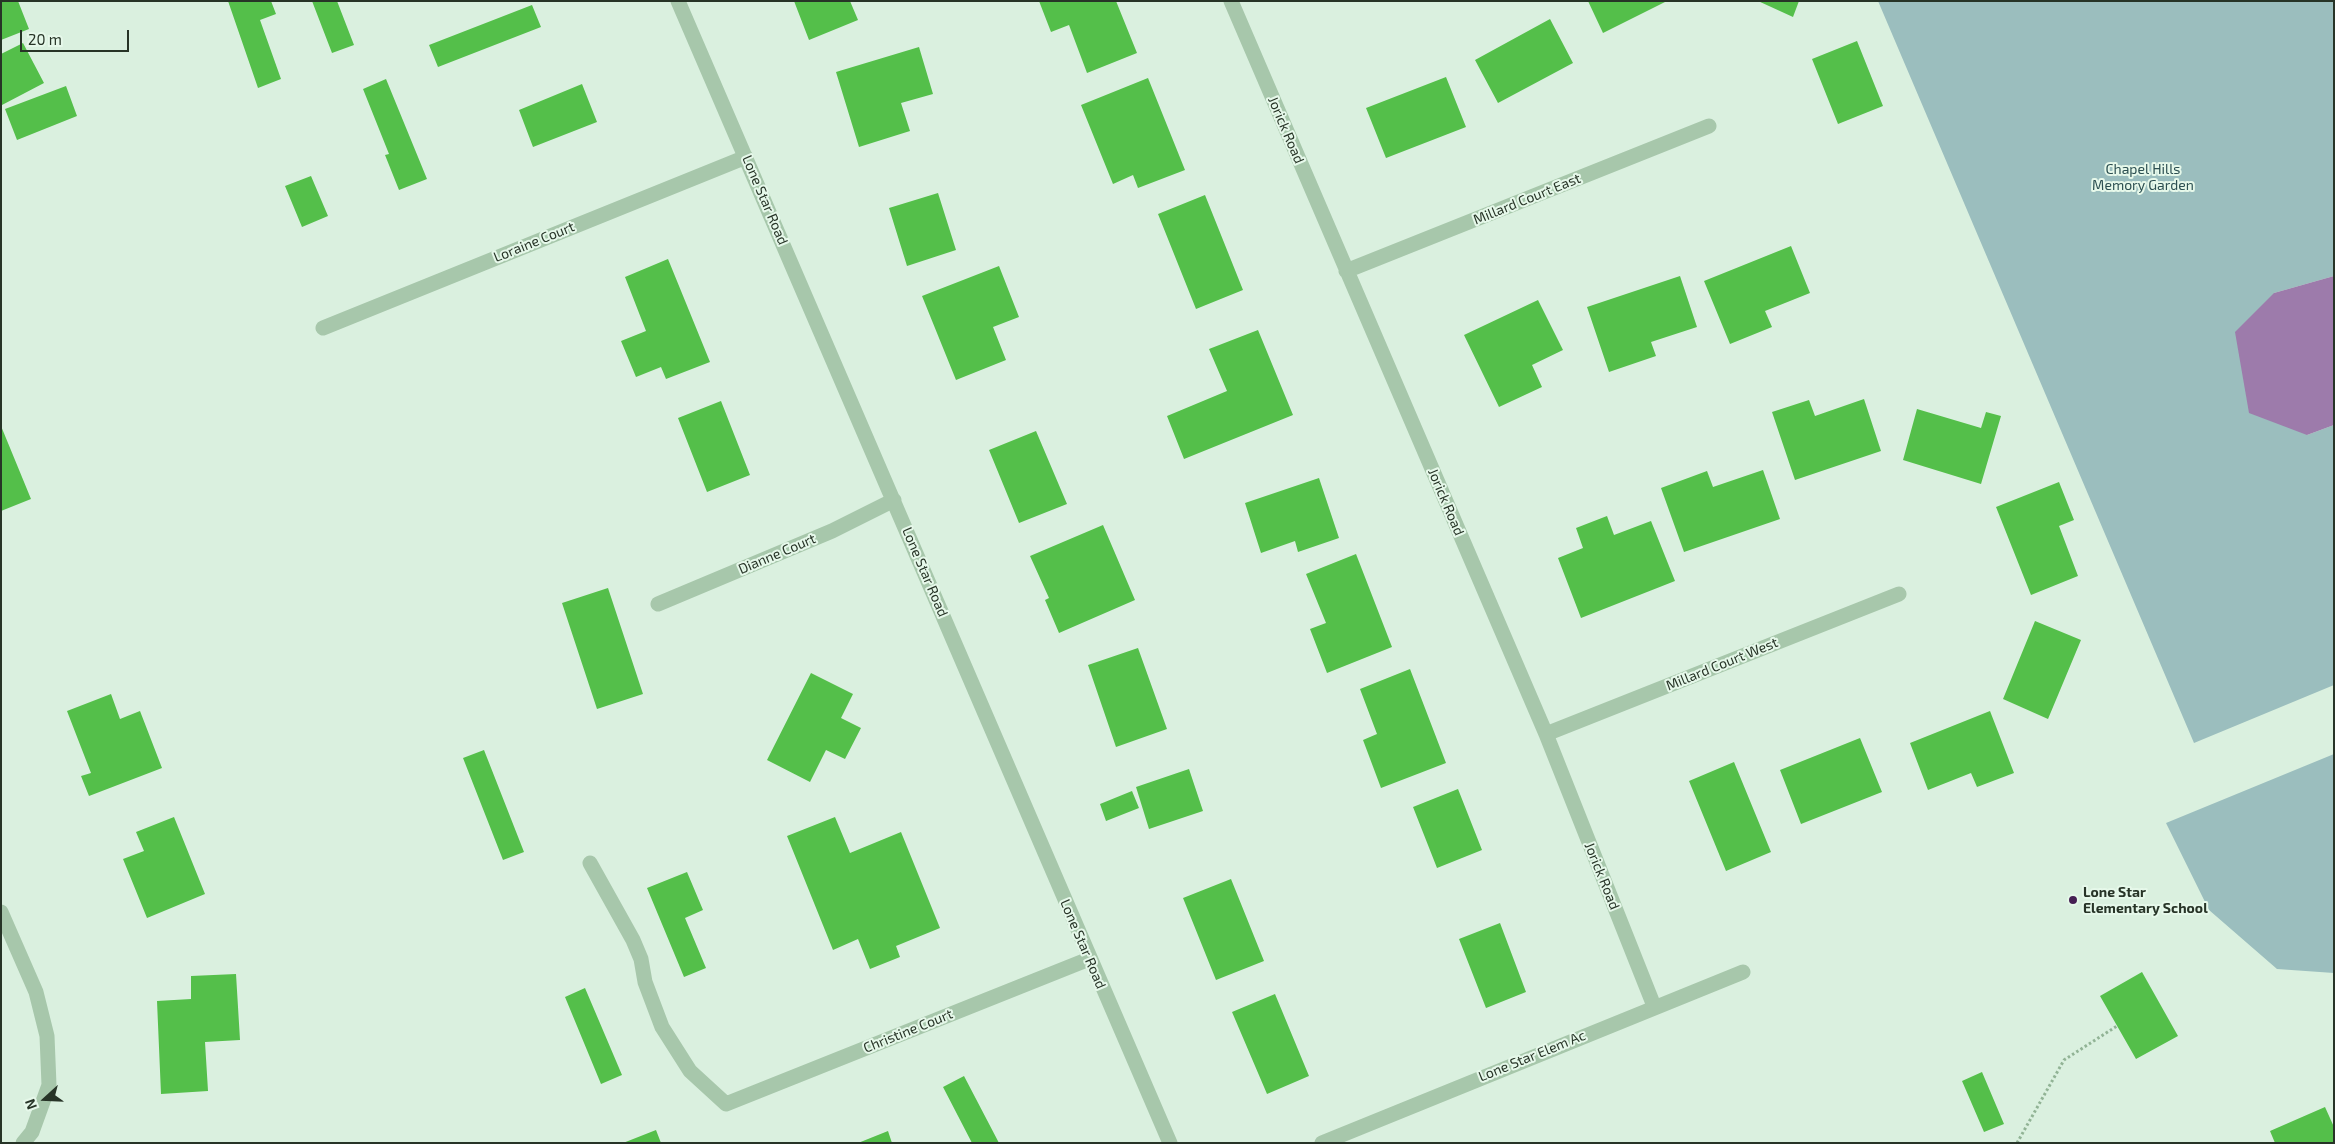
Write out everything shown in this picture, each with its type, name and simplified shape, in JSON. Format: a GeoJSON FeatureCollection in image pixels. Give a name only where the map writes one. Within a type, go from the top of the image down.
{"type":"FeatureCollection","features":[{"type":"Feature","properties":{"kind":"street","name":"Lone Star Road"},"geometry":{"type":"LineString","coordinates":[[678,1],[894,500],[1089,959],[1170,1143]]}},
{"type":"Feature","properties":{"kind":"street","name":"Jorick Road"},"geometry":{"type":"LineString","coordinates":[[1230,1],[1546,734],[1654,1006]]}},
{"type":"Feature","properties":{"kind":"street","name":"Millard Court East"},"geometry":{"type":"LineString","coordinates":[[1346,271],[1709,126]]}},
{"type":"Feature","properties":{"kind":"street","name":"Loraine Court"},"geometry":{"type":"LineString","coordinates":[[323,328],[746,157]]}},
{"type":"Feature","properties":{"kind":"street","name":"Dianne Court"},"geometry":{"type":"LineString","coordinates":[[658,604],[832,531],[894,500]]}},
{"type":"Feature","properties":{"kind":"street","name":"Millard Court West"},"geometry":{"type":"LineString","coordinates":[[1546,734],[1899,594]]}},
{"type":"Feature","properties":{"kind":"street","name":"Christine Court"},"geometry":{"type":"LineString","coordinates":[[590,863],[633,940],[641,960],[645,982],[662,1027],[690,1072],[726,1104],[1089,959]]}},
{"type":"Feature","properties":{"kind":"street"},"geometry":{"type":"LineString","coordinates":[[1,912],[36,992],[47,1036],[49,1085],[32,1132],[23,1143]]}},
{"type":"Feature","properties":{"kind":"street","name":"Lone Star Elem Ac"},"geometry":{"type":"LineString","coordinates":[[1322,1143],[1654,1006],[1743,972]]}},
{"type":"Feature","properties":{"kind":"path"},"geometry":{"type":"LineString","coordinates":[[2017,1143],[2064,1060],[2117,1026]]}},
{"type":"Feature","properties":{"kind":"green space","name":"Chapel Hills Memory Garden"},"geometry":{"type":"Polygon","coordinates":[[[1878,1],[2334,1],[2334,276],[2274,293],[2307,435],[2334,425],[2334,685],[2194,743],[1878,1]]]}},
{"type":"Feature","properties":{"kind":"green space"},"geometry":{"type":"Polygon","coordinates":[[[2334,754],[2334,973],[2277,969],[2209,910],[2166,823],[2334,754]]]}},
{"type":"Feature","properties":{"kind":"shaded area"},"geometry":{"type":"Polygon","coordinates":[[[2334,276],[2334,425],[2307,435],[2249,413],[2235,332],[2274,293],[2334,276]]]}},
{"type":"Feature","properties":{"kind":"building"},"geometry":{"type":"Polygon","coordinates":[[[1,1],[18,1],[29,29],[1,40],[1,1]]]}},
{"type":"Feature","properties":{"kind":"building"},"geometry":{"type":"Polygon","coordinates":[[[228,1],[271,1],[276,14],[260,20],[281,79],[258,88],[228,1]]]}},
{"type":"Feature","properties":{"kind":"building"},"geometry":{"type":"Polygon","coordinates":[[[312,1],[337,1],[354,45],[332,53],[312,1]]]}},
{"type":"Feature","properties":{"kind":"building"},"geometry":{"type":"Polygon","coordinates":[[[794,1],[850,1],[858,20],[809,40],[794,1]]]}},
{"type":"Feature","properties":{"kind":"building"},"geometry":{"type":"Polygon","coordinates":[[[1039,1],[1116,1],[1137,53],[1087,73],[1069,25],[1051,32],[1039,1]]]}},
{"type":"Feature","properties":{"kind":"building"},"geometry":{"type":"Polygon","coordinates":[[[1588,1],[1667,1],[1603,33],[1588,1]]]}},
{"type":"Feature","properties":{"kind":"building"},"geometry":{"type":"Polygon","coordinates":[[[1758,1],[1799,1],[1793,17],[1758,1]]]}},
{"type":"Feature","properties":{"kind":"building"},"geometry":{"type":"Polygon","coordinates":[[[532,5],[541,27],[438,67],[429,45],[532,5]]]}},
{"type":"Feature","properties":{"kind":"building"},"geometry":{"type":"Polygon","coordinates":[[[1550,19],[1573,63],[1498,103],[1475,60],[1550,19]]]}},
{"type":"Feature","properties":{"kind":"building"},"geometry":{"type":"Polygon","coordinates":[[[1857,41],[1883,106],[1838,124],[1812,59],[1857,41]]]}},
{"type":"Feature","properties":{"kind":"building"},"geometry":{"type":"Polygon","coordinates":[[[23,43],[44,83],[2,105],[1,54],[23,43]]]}},
{"type":"Feature","properties":{"kind":"building"},"geometry":{"type":"Polygon","coordinates":[[[919,47],[933,94],[901,103],[910,131],[859,147],[836,72],[919,47]]]}},
{"type":"Feature","properties":{"kind":"building"},"geometry":{"type":"Polygon","coordinates":[[[1446,77],[1466,127],[1386,158],[1366,108],[1446,77]]]}},
{"type":"Feature","properties":{"kind":"building"},"geometry":{"type":"Polygon","coordinates":[[[1148,78],[1185,170],[1138,188],[1133,175],[1113,184],[1081,105],[1148,78]]]}},
{"type":"Feature","properties":{"kind":"building"},"geometry":{"type":"Polygon","coordinates":[[[386,79],[427,179],[399,190],[385,155],[389,154],[363,89],[386,79]]]}},
{"type":"Feature","properties":{"kind":"building"},"geometry":{"type":"Polygon","coordinates":[[[582,84],[597,122],[533,147],[519,110],[582,84]]]}},
{"type":"Feature","properties":{"kind":"building"},"geometry":{"type":"Polygon","coordinates":[[[66,86],[77,116],[17,140],[5,109],[66,86]]]}},
{"type":"Feature","properties":{"kind":"building"},"geometry":{"type":"Polygon","coordinates":[[[311,176],[328,216],[302,227],[285,186],[311,176]]]}},
{"type":"Feature","properties":{"kind":"building"},"geometry":{"type":"Polygon","coordinates":[[[938,193],[956,250],[907,266],[889,208],[938,193]]]}},
{"type":"Feature","properties":{"kind":"building"},"geometry":{"type":"Polygon","coordinates":[[[1205,195],[1243,290],[1196,309],[1158,214],[1205,195]]]}},
{"type":"Feature","properties":{"kind":"building"},"geometry":{"type":"Polygon","coordinates":[[[1791,246],[1810,293],[1765,311],[1772,327],[1730,344],[1704,281],[1791,246]]]}},
{"type":"Feature","properties":{"kind":"building"},"geometry":{"type":"Polygon","coordinates":[[[668,259],[710,362],[666,379],[661,367],[636,377],[621,341],[646,331],[625,277],[668,259]]]}},
{"type":"Feature","properties":{"kind":"building"},"geometry":{"type":"Polygon","coordinates":[[[999,266],[1019,317],[993,327],[1006,360],[956,380],[922,296],[999,266]]]}},
{"type":"Feature","properties":{"kind":"building"},"geometry":{"type":"Polygon","coordinates":[[[1680,276],[1697,327],[1651,342],[1656,356],[1609,372],[1587,307],[1680,276]]]}},
{"type":"Feature","properties":{"kind":"building"},"geometry":{"type":"Polygon","coordinates":[[[1538,300],[1563,350],[1532,365],[1542,387],[1499,407],[1464,335],[1538,300]]]}},
{"type":"Feature","properties":{"kind":"building"},"geometry":{"type":"Polygon","coordinates":[[[1258,330],[1293,415],[1184,459],[1167,416],[1227,391],[1209,349],[1258,330]]]}},
{"type":"Feature","properties":{"kind":"building"},"geometry":{"type":"Polygon","coordinates":[[[1864,399],[1881,451],[1795,480],[1772,412],[1809,400],[1815,416],[1864,399]]]}},
{"type":"Feature","properties":{"kind":"building"},"geometry":{"type":"Polygon","coordinates":[[[721,401],[750,475],[707,492],[678,418],[721,401]]]}},
{"type":"Feature","properties":{"kind":"building"},"geometry":{"type":"Polygon","coordinates":[[[1917,409],[1981,428],[1986,412],[2001,416],[1981,484],[1903,460],[1917,409]]]}},
{"type":"Feature","properties":{"kind":"building"},"geometry":{"type":"Polygon","coordinates":[[[1,426],[31,499],[1,511],[1,426]]]}},
{"type":"Feature","properties":{"kind":"building"},"geometry":{"type":"Polygon","coordinates":[[[1036,431],[1067,504],[1019,523],[989,450],[1036,431]]]}},
{"type":"Feature","properties":{"kind":"building"},"geometry":{"type":"Polygon","coordinates":[[[1763,470],[1780,519],[1684,552],[1661,488],[1707,471],[1713,487],[1763,470]]]}},
{"type":"Feature","properties":{"kind":"building"},"geometry":{"type":"Polygon","coordinates":[[[1319,478],[1339,538],[1298,552],[1295,541],[1261,553],[1245,503],[1319,478]]]}},
{"type":"Feature","properties":{"kind":"building"},"geometry":{"type":"Polygon","coordinates":[[[2059,482],[2074,520],[2059,526],[2078,576],[2031,595],[1996,507],[2059,482]]]}},
{"type":"Feature","properties":{"kind":"building"},"geometry":{"type":"Polygon","coordinates":[[[1607,516],[1614,535],[1651,521],[1675,581],[1581,618],[1558,558],[1583,548],[1576,528],[1607,516]]]}},
{"type":"Feature","properties":{"kind":"building"},"geometry":{"type":"Polygon","coordinates":[[[1103,525],[1135,600],[1059,633],[1045,600],[1049,598],[1030,556],[1103,525]]]}},
{"type":"Feature","properties":{"kind":"building"},"geometry":{"type":"Polygon","coordinates":[[[1356,554],[1392,647],[1327,673],[1310,629],[1326,623],[1306,574],[1356,554]]]}},
{"type":"Feature","properties":{"kind":"building"},"geometry":{"type":"Polygon","coordinates":[[[608,588],[643,694],[597,709],[562,603],[608,588]]]}},
{"type":"Feature","properties":{"kind":"building"},"geometry":{"type":"Polygon","coordinates":[[[2035,621],[2081,640],[2048,719],[2003,699],[2035,621]]]}},
{"type":"Feature","properties":{"kind":"building"},"geometry":{"type":"Polygon","coordinates":[[[1138,648],[1167,729],[1116,747],[1088,665],[1138,648]]]}},
{"type":"Feature","properties":{"kind":"building"},"geometry":{"type":"Polygon","coordinates":[[[1410,669],[1446,763],[1381,788],[1363,740],[1377,734],[1360,689],[1410,669]]]}},
{"type":"Feature","properties":{"kind":"building"},"geometry":{"type":"Polygon","coordinates":[[[811,673],[853,694],[841,718],[861,728],[845,759],[826,750],[810,782],[767,760],[811,673]]]}},
{"type":"Feature","properties":{"kind":"building"},"geometry":{"type":"Polygon","coordinates":[[[111,694],[120,719],[140,711],[162,768],[89,796],[81,776],[91,773],[67,711],[111,694]]]}},
{"type":"Feature","properties":{"kind":"building"},"geometry":{"type":"Polygon","coordinates":[[[1990,711],[2014,773],[1977,787],[1971,773],[1928,790],[1910,743],[1990,711]]]}},
{"type":"Feature","properties":{"kind":"building"},"geometry":{"type":"Polygon","coordinates":[[[1860,738],[1882,792],[1801,824],[1780,770],[1860,738]]]}},
{"type":"Feature","properties":{"kind":"building"},"geometry":{"type":"Polygon","coordinates":[[[484,750],[524,852],[503,860],[463,758],[484,750]]]}},
{"type":"Feature","properties":{"kind":"building"},"geometry":{"type":"Polygon","coordinates":[[[1734,762],[1771,852],[1726,871],[1689,781],[1734,762]]]}},
{"type":"Feature","properties":{"kind":"building"},"geometry":{"type":"Polygon","coordinates":[[[1189,769],[1203,811],[1149,829],[1136,787],[1189,769]]]}},
{"type":"Feature","properties":{"kind":"building"},"geometry":{"type":"Polygon","coordinates":[[[1458,789],[1482,850],[1437,868],[1413,807],[1458,789]]]}},
{"type":"Feature","properties":{"kind":"building"},"geometry":{"type":"Polygon","coordinates":[[[1132,791],[1139,808],[1106,821],[1100,804],[1132,791]]]}},
{"type":"Feature","properties":{"kind":"building"},"geometry":{"type":"Polygon","coordinates":[[[174,817],[205,894],[147,918],[123,859],[144,851],[136,832],[174,817]]]}},
{"type":"Feature","properties":{"kind":"building"},"geometry":{"type":"Polygon","coordinates":[[[835,817],[850,853],[901,832],[940,928],[896,946],[900,957],[870,969],[858,939],[833,950],[787,836],[835,817]]]}},
{"type":"Feature","properties":{"kind":"building"},"geometry":{"type":"Polygon","coordinates":[[[687,872],[703,910],[685,918],[706,968],[684,977],[647,888],[687,872]]]}},
{"type":"Feature","properties":{"kind":"building"},"geometry":{"type":"Polygon","coordinates":[[[1231,879],[1264,961],[1216,980],[1183,898],[1231,879]]]}},
{"type":"Feature","properties":{"kind":"building"},"geometry":{"type":"Polygon","coordinates":[[[1500,923],[1526,992],[1486,1008],[1459,939],[1500,923]]]}},
{"type":"Feature","properties":{"kind":"building"},"geometry":{"type":"Polygon","coordinates":[[[2142,972],[2178,1036],[2136,1059],[2100,996],[2142,972]]]}},
{"type":"Feature","properties":{"kind":"building"},"geometry":{"type":"Polygon","coordinates":[[[236,974],[240,1040],[205,1042],[208,1091],[161,1094],[157,1001],[191,999],[191,976],[236,974]]]}},
{"type":"Feature","properties":{"kind":"building"},"geometry":{"type":"Polygon","coordinates":[[[585,988],[622,1075],[601,1084],[565,997],[585,988]]]}},
{"type":"Feature","properties":{"kind":"building"},"geometry":{"type":"Polygon","coordinates":[[[1275,994],[1309,1076],[1267,1094],[1232,1012],[1275,994]]]}},
{"type":"Feature","properties":{"kind":"building"},"geometry":{"type":"Polygon","coordinates":[[[1982,1072],[2004,1124],[1984,1132],[1962,1081],[1982,1072]]]}},
{"type":"Feature","properties":{"kind":"building"},"geometry":{"type":"Polygon","coordinates":[[[964,1076],[999,1143],[972,1143],[943,1087],[964,1076]]]}},
{"type":"Feature","properties":{"kind":"building"},"geometry":{"type":"Polygon","coordinates":[[[2325,1107],[2334,1127],[2334,1143],[2275,1143],[2270,1131],[2325,1107]]]}},
{"type":"Feature","properties":{"kind":"building"},"geometry":{"type":"Polygon","coordinates":[[[656,1130],[661,1143],[623,1143],[656,1130]]]}},
{"type":"Feature","properties":{"kind":"building"},"geometry":{"type":"Polygon","coordinates":[[[888,1131],[892,1143],[858,1143],[888,1131]]]}},
{"type":"Feature","properties":{"kind":"place","name":"Lone Star Elementary School"},"geometry":{"type":"Point","coordinates":[2073,900]}}]}
